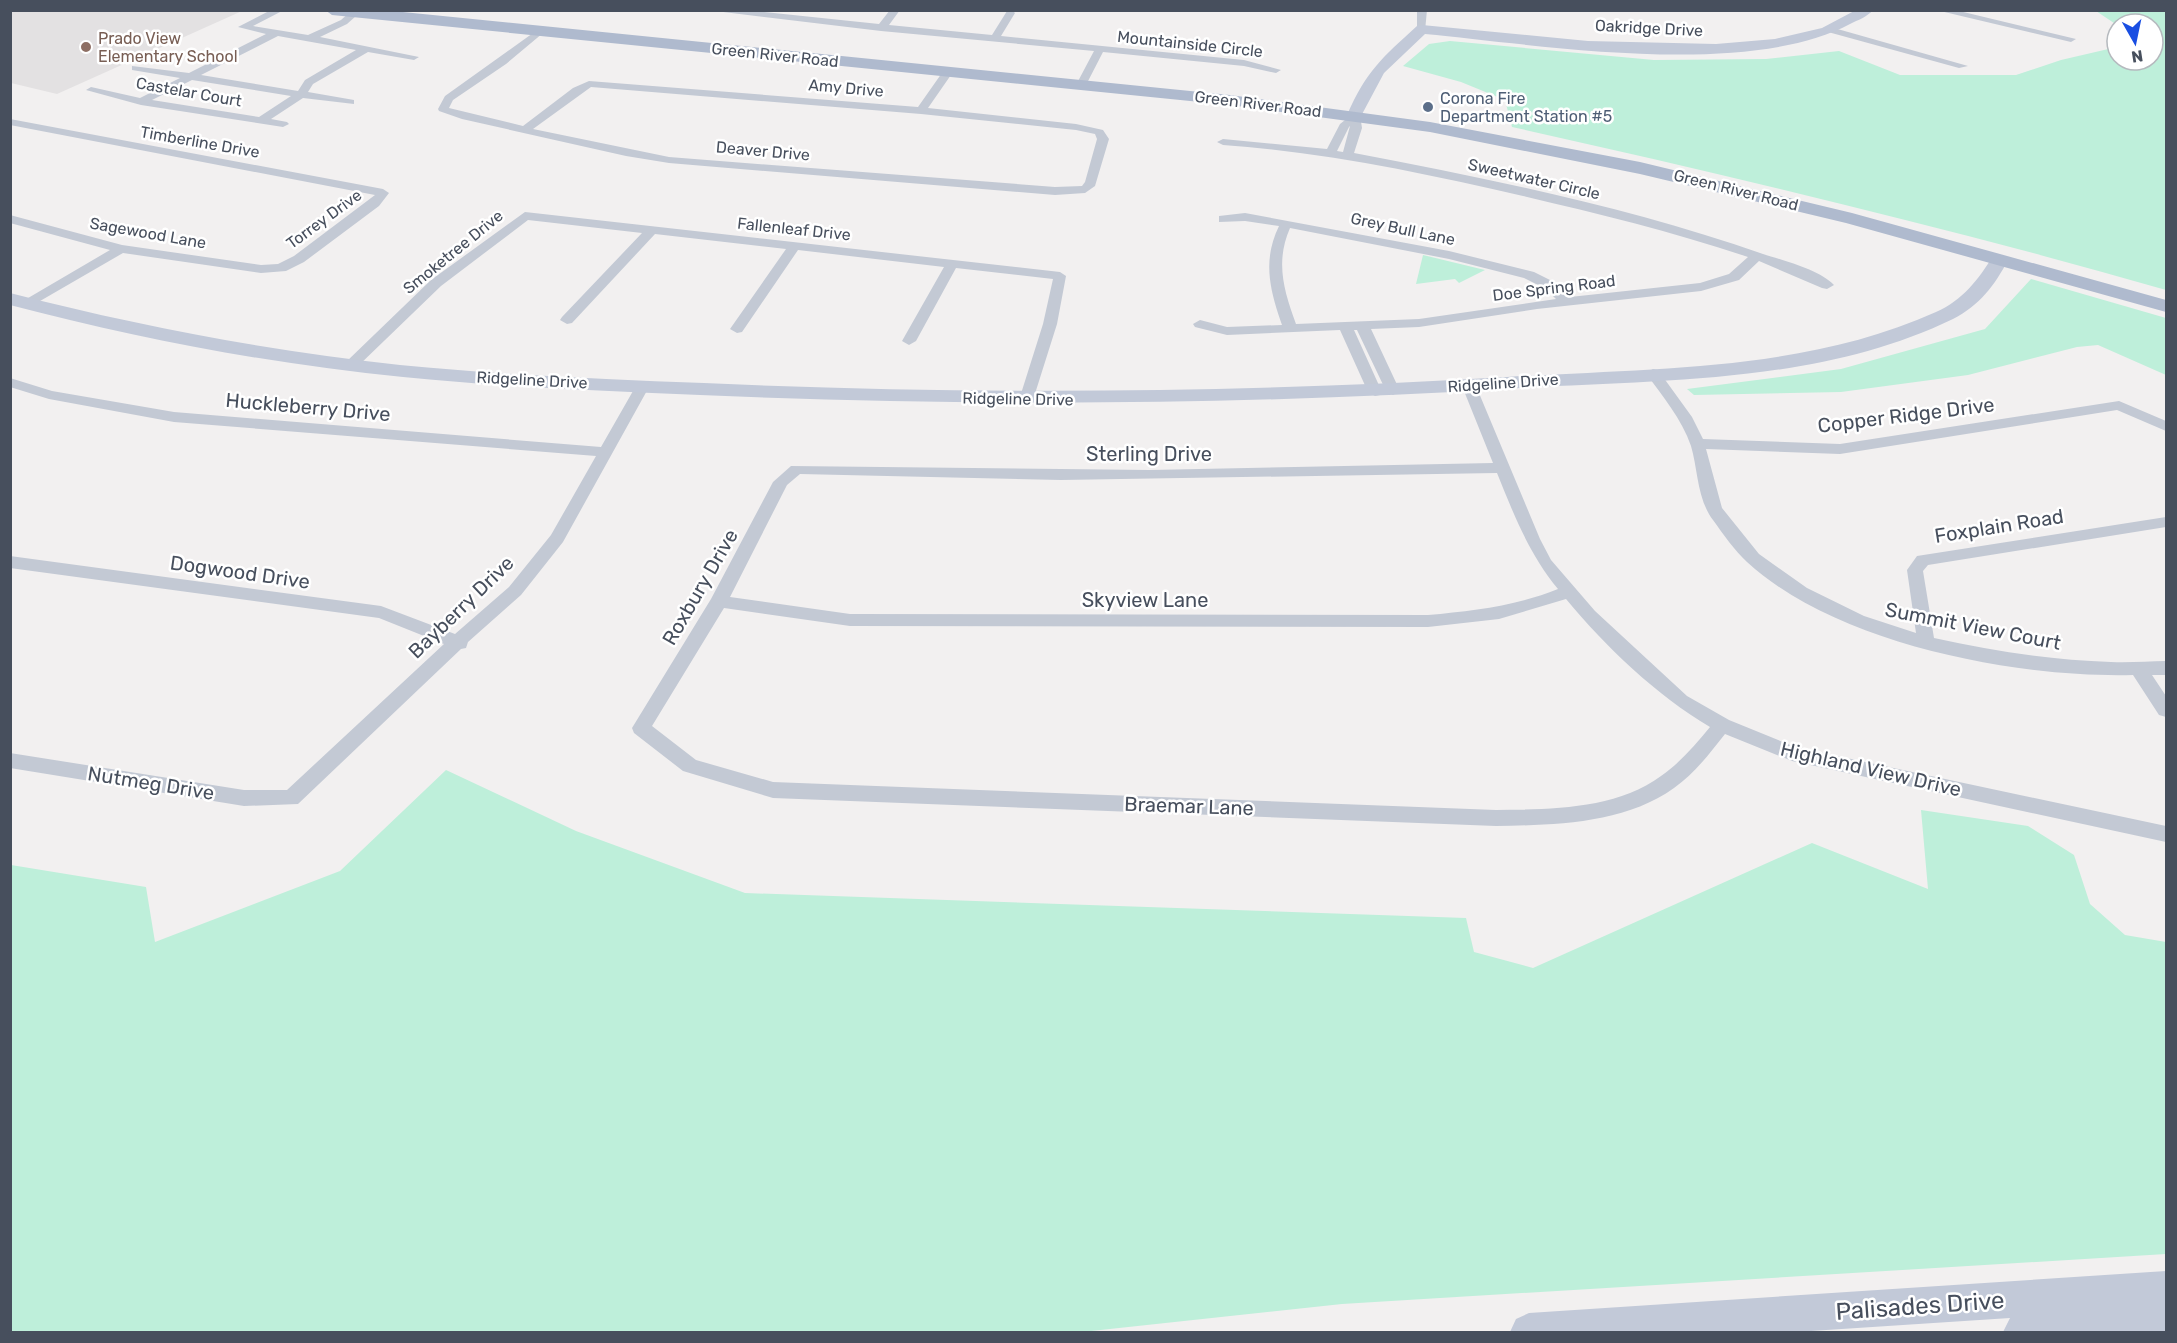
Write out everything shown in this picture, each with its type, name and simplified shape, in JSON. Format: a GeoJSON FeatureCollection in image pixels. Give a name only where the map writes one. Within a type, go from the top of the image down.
{"type":"FeatureCollection","features":[{"type":"Feature","properties":{"kind":"main road","name":"Green River Road"},"geometry":{"type":"LineString","coordinates":[[332,10],[352,14],[1081,85],[1355,115],[1511,141],[1698,180],[2166,306]]}},
{"type":"Feature","properties":{"kind":"street"},"geometry":{"type":"LineString","coordinates":[[280,10],[243,27],[414,57]]}},
{"type":"Feature","properties":{"kind":"street","name":"Mountainside Circle"},"geometry":{"type":"LineString","coordinates":[[711,10],[1244,63],[1276,70]]}},
{"type":"Feature","properties":{"kind":"street"},"geometry":{"type":"LineString","coordinates":[[881,28],[896,10]]}},
{"type":"Feature","properties":{"kind":"street"},"geometry":{"type":"LineString","coordinates":[[1330,154],[1344,126],[1355,115],[1378,71],[1422,29],[1422,10]]}},
{"type":"Feature","properties":{"kind":"street","name":"Oakridge Drive"},"geometry":{"type":"LineString","coordinates":[[1422,29],[1675,50],[1758,46],[1788,42],[1831,30],[1867,10]]}},
{"type":"Feature","properties":{"kind":"street"},"geometry":{"type":"LineString","coordinates":[[1940,10],[2071,39]]}},
{"type":"Feature","properties":{"kind":"street"},"geometry":{"type":"LineString","coordinates":[[994,39],[1010,13]]}},
{"type":"Feature","properties":{"kind":"street"},"geometry":{"type":"LineString","coordinates":[[307,39],[344,22],[352,14]]}},
{"type":"Feature","properties":{"kind":"street"},"geometry":{"type":"LineString","coordinates":[[1831,30],[1963,66]]}},
{"type":"Feature","properties":{"kind":"street","name":"Deaver Drive"},"geometry":{"type":"LineString","coordinates":[[540,32],[502,62],[449,98],[443,109],[462,116],[527,128],[626,153],[669,160],[978,186],[1071,192],[1085,189]]}},
{"type":"Feature","properties":{"kind":"street"},"geometry":{"type":"LineString","coordinates":[[141,102],[274,34]]}},
{"type":"Feature","properties":{"kind":"street"},"geometry":{"type":"LineString","coordinates":[[260,121],[301,94],[309,82],[367,48]]}},
{"type":"Feature","properties":{"kind":"street"},"geometry":{"type":"LineString","coordinates":[[1081,85],[1100,49]]}},
{"type":"Feature","properties":{"kind":"street"},"geometry":{"type":"LineString","coordinates":[[136,68],[350,102]]}},
{"type":"Feature","properties":{"kind":"street"},"geometry":{"type":"LineString","coordinates":[[921,111],[948,72]]}},
{"type":"Feature","properties":{"kind":"street","name":"Amy Drive"},"geometry":{"type":"LineString","coordinates":[[527,128],[577,90],[589,84],[921,111],[1099,132],[1103,139],[1091,183],[1085,189]]}},
{"type":"Feature","properties":{"kind":"street","name":"Castelar Court"},"geometry":{"type":"LineString","coordinates":[[91,90],[141,102],[283,124]]}},
{"type":"Feature","properties":{"kind":"street"},"geometry":{"type":"LineString","coordinates":[[1347,157],[1356,128],[1355,115]]}},
{"type":"Feature","properties":{"kind":"street","name":"Timberline Drive"},"geometry":{"type":"LineString","coordinates":[[10,122],[383,193]]}},
{"type":"Feature","properties":{"kind":"street","name":"Sweetwater Circle"},"geometry":{"type":"LineString","coordinates":[[1223,142],[1257,144],[1330,154],[1454,177],[1640,220],[1800,270],[1827,285]]}},
{"type":"Feature","properties":{"kind":"street","name":"Torrey Drive"},"geometry":{"type":"LineString","coordinates":[[281,268],[299,259],[375,203],[383,193]]}},
{"type":"Feature","properties":{"kind":"street","name":"Fallenleaf Drive"},"geometry":{"type":"LineString","coordinates":[[525,216],[953,262],[1060,276],[1050,324],[1026,400]]}},
{"type":"Feature","properties":{"kind":"street","name":"Smoketree Drive"},"geometry":{"type":"LineString","coordinates":[[351,365],[436,283],[525,216]]}},
{"type":"Feature","properties":{"kind":"street","name":"Grey Bull Lane"},"geometry":{"type":"LineString","coordinates":[[1223,219],[1245,217],[1365,237],[1529,274],[1551,286],[1567,302]]}},
{"type":"Feature","properties":{"kind":"street","name":"Sagewood Lane"},"geometry":{"type":"LineString","coordinates":[[10,219],[121,249],[261,269],[281,268]]}},
{"type":"Feature","properties":{"kind":"street"},"geometry":{"type":"LineString","coordinates":[[1286,224],[1276,243],[1272,273],[1291,330]]}},
{"type":"Feature","properties":{"kind":"street"},"geometry":{"type":"LineString","coordinates":[[567,320],[652,230]]}},
{"type":"Feature","properties":{"kind":"street"},"geometry":{"type":"LineString","coordinates":[[737,329],[795,246]]}},
{"type":"Feature","properties":{"kind":"street"},"geometry":{"type":"LineString","coordinates":[[19,301],[121,249]]}},
{"type":"Feature","properties":{"kind":"street","name":"Doe Spring Road"},"geometry":{"type":"LineString","coordinates":[[1200,324],[1227,331],[1346,328],[1419,323],[1567,302],[1701,287],[1734,278],[1756,256]]}},
{"type":"Feature","properties":{"kind":"street","name":"Ridgeline Drive"},"geometry":{"type":"LineString","coordinates":[[19,301],[124,328],[222,347],[351,365],[477,377],[642,387],[1026,400],[1208,398],[1384,391],[1653,373],[1816,355],[1861,345],[1945,315],[1977,296],[1999,260]]}},
{"type":"Feature","properties":{"kind":"street"},"geometry":{"type":"LineString","coordinates":[[909,341],[953,262]]}},
{"type":"Feature","properties":{"kind":"street"},"geometry":{"type":"LineString","coordinates":[[1364,327],[1384,391]]}},
{"type":"Feature","properties":{"kind":"street"},"geometry":{"type":"LineString","coordinates":[[1346,328],[1384,391]]}},
{"type":"Feature","properties":{"kind":"street","name":"Summit View Court"},"geometry":{"type":"LineString","coordinates":[[1653,373],[1680,412],[1698,444],[1707,487],[1718,515],[1738,541],[1775,576],[1805,596],[1876,629],[1926,642],[2038,665],[2139,670],[2166,668]]}},
{"type":"Feature","properties":{"kind":"street","name":"Huckleberry Drive"},"geometry":{"type":"LineString","coordinates":[[10,382],[49,395],[174,417],[606,452]]}},
{"type":"Feature","properties":{"kind":"street","name":"Highland View Drive"},"geometry":{"type":"LineString","coordinates":[[1469,386],[1532,538],[1545,563],[1568,592],[1631,658],[1681,701],[1722,725],[1792,754],[2166,834]]}},
{"type":"Feature","properties":{"kind":"street","name":"Bayberry Drive"},"geometry":{"type":"LineString","coordinates":[[291,798],[409,685],[460,643],[515,591],[550,546],[642,387]]}},
{"type":"Feature","properties":{"kind":"street","name":"Copper Ridge Drive"},"geometry":{"type":"LineString","coordinates":[[1698,444],[1840,448],[2119,405],[2166,426]]}},
{"type":"Feature","properties":{"kind":"street","name":"Sterling Drive"},"geometry":{"type":"LineString","coordinates":[[796,469],[940,476],[1168,476],[1503,468]]}},
{"type":"Feature","properties":{"kind":"street","name":"Roxbury Drive"},"geometry":{"type":"LineString","coordinates":[[641,728],[719,601],[781,482],[796,469]]}},
{"type":"Feature","properties":{"kind":"street","name":"Foxplain Road"},"geometry":{"type":"LineString","coordinates":[[1926,642],[1915,570],[1923,560],[2166,522]]}},
{"type":"Feature","properties":{"kind":"street","name":"Dogwood Drive"},"geometry":{"type":"LineString","coordinates":[[10,562],[381,612],[460,643]]}},
{"type":"Feature","properties":{"kind":"street","name":"Skyview Lane"},"geometry":{"type":"LineString","coordinates":[[719,601],[850,620],[1428,621],[1493,615],[1539,605],[1568,592]]}},
{"type":"Feature","properties":{"kind":"street"},"geometry":{"type":"LineString","coordinates":[[2139,670],[2166,710]]}},
{"type":"Feature","properties":{"kind":"street","name":"Braemar Lane"},"geometry":{"type":"LineString","coordinates":[[641,728],[690,766],[773,790],[1496,818],[1555,818],[1606,809],[1659,787],[1685,768],[1722,725]]}},
{"type":"Feature","properties":{"kind":"street","name":"Nutmeg Drive"},"geometry":{"type":"LineString","coordinates":[[10,760],[244,798],[291,798]]}},
{"type":"Feature","properties":{"kind":"street","name":"Palisades Drive"},"geometry":{"type":"LineString","coordinates":[[1529,1332],[2166,1289]]}},
{"type":"Feature","properties":{"kind":"street","name":"Palisades Drive"},"geometry":{"type":"LineString","coordinates":[[2021,1332],[2166,1323]]}},
{"type":"Feature","properties":{"kind":"shaded area","name":"Prado View Elementary School"},"geometry":{"type":"Polygon","coordinates":[[[11,11],[242,11],[57,94],[11,83],[11,11]]]}},
{"type":"Feature","properties":{"kind":"green space"},"geometry":{"type":"Polygon","coordinates":[[[2096,11],[2166,11],[2166,290],[2004,245],[1840,204],[1512,127],[1505,100],[1461,82],[1403,66],[1429,44],[1450,41],[1654,60],[1766,59],[1839,51],[1900,75],[2016,75],[2061,60],[2105,50],[2105,72],[2165,72],[2165,12],[2105,12],[2105,17],[2096,11]]]}},
{"type":"Feature","properties":{"kind":"green space"},"geometry":{"type":"Polygon","coordinates":[[[1423,255],[1485,270],[1459,283],[1455,279],[1416,284],[1423,255]]]}},
{"type":"Feature","properties":{"kind":"green space"},"geometry":{"type":"Polygon","coordinates":[[[2031,279],[2166,318],[2166,375],[2098,345],[2077,347],[1968,375],[1841,392],[1694,395],[1687,389],[1841,369],[1985,329],[2031,279]]]}},
{"type":"Feature","properties":{"kind":"green space"},"geometry":{"type":"Polygon","coordinates":[[[446,770],[576,831],[745,893],[1466,918],[1474,952],[1533,968],[1812,843],[1928,889],[1921,810],[2028,826],[2074,855],[2090,904],[2125,935],[2166,942],[2166,1254],[1342,1304],[1082,1332],[11,1332],[11,865],[146,887],[155,942],[340,871],[446,770]]]}},
{"type":"Feature","properties":{"kind":"place","name":"Prado View Elementary School"},"geometry":{"type":"Point","coordinates":[86,47]}},
{"type":"Feature","properties":{"kind":"place","name":"Corona Fire Department Station #5"},"geometry":{"type":"Point","coordinates":[1428,107]}}]}
